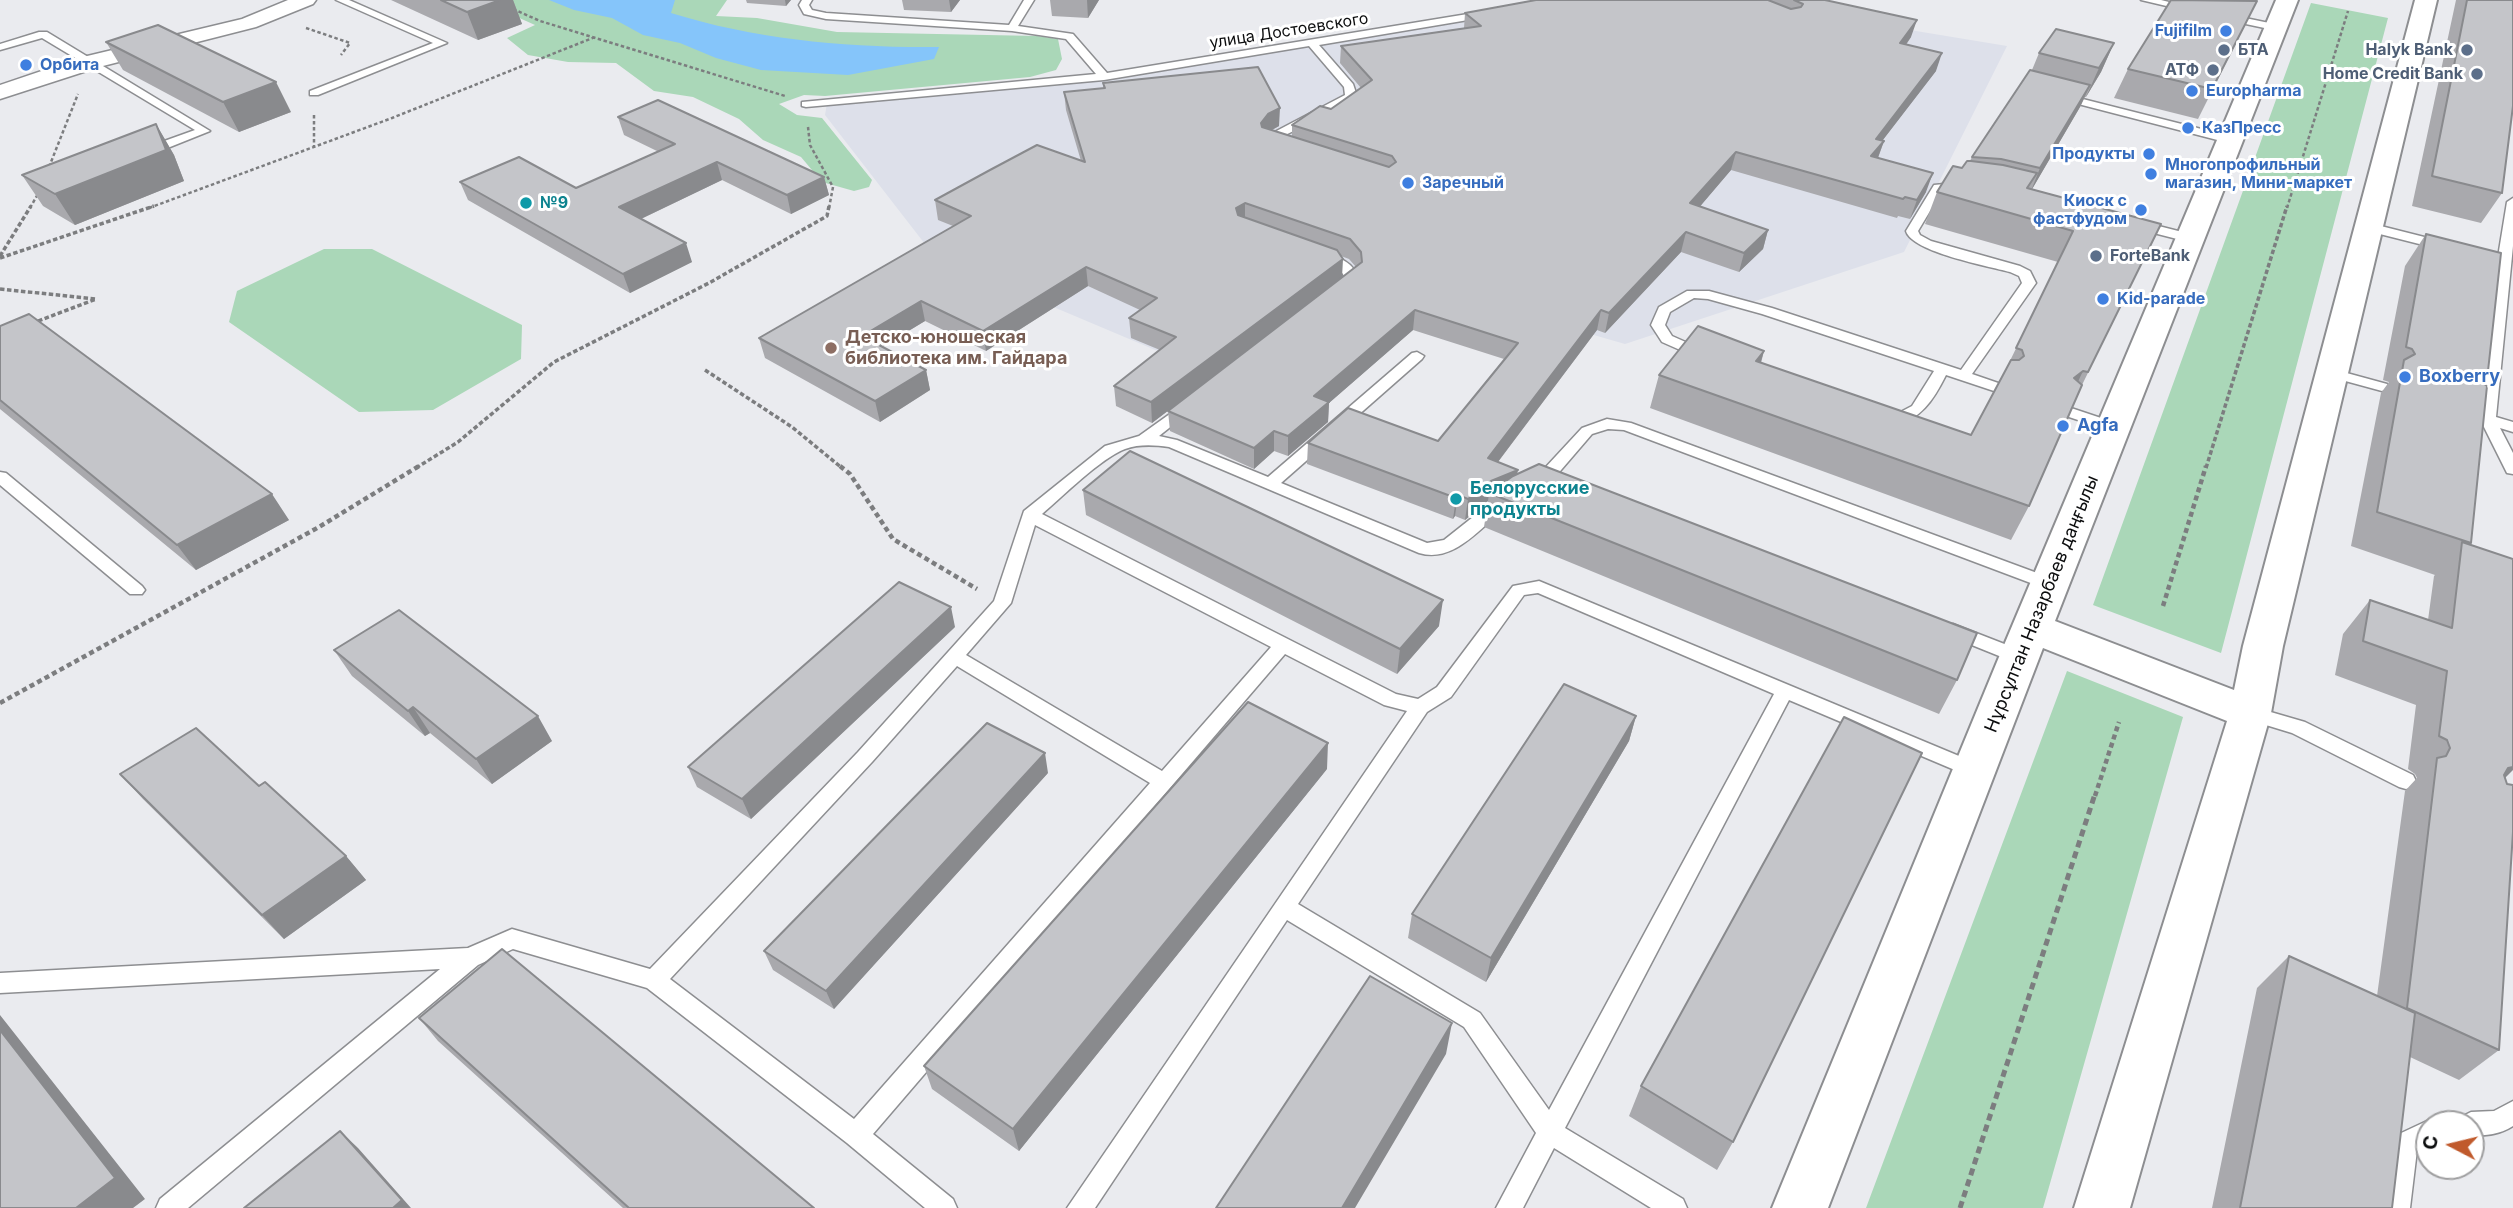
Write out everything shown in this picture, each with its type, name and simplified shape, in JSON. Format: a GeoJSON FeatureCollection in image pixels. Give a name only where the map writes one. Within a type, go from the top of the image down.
{"type":"FeatureCollection","features":[{"type":"Feature","properties":{"kind":"main road"},"geometry":{"type":"LineString","coordinates":[[2102,1208],[2250,713],[2263,646],[2426,0]]}},
{"type":"Feature","properties":{"kind":"main road","name":"Нұрсұлтан Назарбаев даңғылы"},"geometry":{"type":"LineString","coordinates":[[1800,1208],[2281,13]]}},
{"type":"Feature","properties":{"kind":"main road"},"geometry":{"type":"LineString","coordinates":[[2026,643],[2250,713]]}},
{"type":"Feature","properties":{"kind":"street"},"geometry":{"type":"LineString","coordinates":[[0,92],[91,62],[249,23],[306,0]]}},
{"type":"Feature","properties":{"kind":"lane"},"geometry":{"type":"LineString","coordinates":[[314,93],[442,43],[341,0]]}},
{"type":"Feature","properties":{"kind":"lane"},"geometry":{"type":"LineString","coordinates":[[807,0],[804,5],[808,12],[826,16],[1012,28],[1069,36],[1104,77]]}},
{"type":"Feature","properties":{"kind":"lane"},"geometry":{"type":"LineString","coordinates":[[1012,28],[1029,0]]}},
{"type":"Feature","properties":{"kind":"lane"},"geometry":{"type":"LineString","coordinates":[[2146,0],[2208,13]]}},
{"type":"Feature","properties":{"kind":"lane","name":"улица Достоевского"},"geometry":{"type":"LineString","coordinates":[[806,104],[1104,77],[1502,11]]}},
{"type":"Feature","properties":{"kind":"lane"},"geometry":{"type":"LineString","coordinates":[[2220,15],[2281,13]]}},
{"type":"Feature","properties":{"kind":"lane"},"geometry":{"type":"LineString","coordinates":[[0,47],[43,34],[204,131],[140,155]]}},
{"type":"Feature","properties":{"kind":"lane"},"geometry":{"type":"LineString","coordinates":[[1285,150],[1272,146],[1269,139],[1345,102],[1351,96],[1349,86],[1313,44]]}},
{"type":"Feature","properties":{"kind":"lane"},"geometry":{"type":"LineString","coordinates":[[2040,92],[2229,139]]}},
{"type":"Feature","properties":{"kind":"lane"},"geometry":{"type":"LineString","coordinates":[[1964,376],[2029,282],[2025,274],[2015,269],[1926,244],[1914,237],[1912,231],[1938,188],[1951,185],[1983,188]]}},
{"type":"Feature","properties":{"kind":"lane"},"geometry":{"type":"LineString","coordinates":[[2513,202],[2510,239],[2504,262],[2507,291],[2488,419],[2513,469]]}},
{"type":"Feature","properties":{"kind":"lane"},"geometry":{"type":"LineString","coordinates":[[2120,220],[2189,238]]}},
{"type":"Feature","properties":{"kind":"lane"},"geometry":{"type":"LineString","coordinates":[[2369,227],[2451,248]]}},
{"type":"Feature","properties":{"kind":"lane"},"geometry":{"type":"LineString","coordinates":[[1306,251],[1343,264],[1351,273],[1352,280],[1348,286],[1326,302]]}},
{"type":"Feature","properties":{"kind":"lane"},"geometry":{"type":"LineString","coordinates":[[2478,256],[2504,262]]}},
{"type":"Feature","properties":{"kind":"lane"},"geometry":{"type":"LineString","coordinates":[[1713,359],[1667,339],[1658,325],[1664,310],[1692,294],[1709,295],[1767,311],[1998,388]]}},
{"type":"Feature","properties":{"kind":"lane"},"geometry":{"type":"LineString","coordinates":[[1270,484],[1417,356]]}},
{"type":"Feature","properties":{"kind":"lane"},"geometry":{"type":"LineString","coordinates":[[1878,419],[1892,422],[1908,418],[1925,402],[1942,369]]}},
{"type":"Feature","properties":{"kind":"lane"},"geometry":{"type":"LineString","coordinates":[[2332,373],[2382,387]]}},
{"type":"Feature","properties":{"kind":"lane"},"geometry":{"type":"LineString","coordinates":[[1144,440],[1198,399]]}},
{"type":"Feature","properties":{"kind":"lane"},"geometry":{"type":"LineString","coordinates":[[2068,412],[2114,427]]}},
{"type":"Feature","properties":{"kind":"lane"},"geometry":{"type":"LineString","coordinates":[[2462,412],[2513,427]]}},
{"type":"Feature","properties":{"kind":"lane"},"geometry":{"type":"LineString","coordinates":[[654,979],[865,757],[1002,603],[1030,515],[1111,449],[1125,443],[1144,440],[1172,443],[1426,549],[1439,549],[1451,546],[1464,537],[1491,509],[1509,499],[1532,492],[1558,475],[1587,431],[1607,424],[1626,426],[2050,584]]}},
{"type":"Feature","properties":{"kind":"lane"},"geometry":{"type":"LineString","coordinates":[[0,477],[136,590]]}},
{"type":"Feature","properties":{"kind":"lane"},"geometry":{"type":"LineString","coordinates":[[1030,515],[1391,700],[1420,707]]}},
{"type":"Feature","properties":{"kind":"lane"},"geometry":{"type":"LineString","coordinates":[[1080,1208],[1420,707],[1444,692],[1519,590],[1539,587],[1976,771]]}},
{"type":"Feature","properties":{"kind":"lane"},"geometry":{"type":"LineString","coordinates":[[1933,623],[2026,643]]}},
{"type":"Feature","properties":{"kind":"lane"},"geometry":{"type":"LineString","coordinates":[[856,1135],[1283,645]]}},
{"type":"Feature","properties":{"kind":"lane"},"geometry":{"type":"LineString","coordinates":[[954,656],[1164,782]]}},
{"type":"Feature","properties":{"kind":"lane"},"geometry":{"type":"LineString","coordinates":[[1509,1208],[1785,690]]}},
{"type":"Feature","properties":{"kind":"lane"},"geometry":{"type":"LineString","coordinates":[[2250,713],[2298,727],[2406,782]]}},
{"type":"Feature","properties":{"kind":"lane"},"geometry":{"type":"LineString","coordinates":[[1284,907],[1472,1020],[1550,1132],[1674,1208]]}},
{"type":"Feature","properties":{"kind":"lane"},"geometry":{"type":"LineString","coordinates":[[169,1208],[470,958],[512,939],[654,979],[856,1135],[944,1208]]}},
{"type":"Feature","properties":{"kind":"lane"},"geometry":{"type":"LineString","coordinates":[[0,983],[470,958]]}},
{"type":"Feature","properties":{"kind":"lane"},"geometry":{"type":"LineString","coordinates":[[2485,1123],[2497,1123],[2513,1113]]}},
{"type":"Feature","properties":{"kind":"lane"},"geometry":{"type":"LineString","coordinates":[[2396,1208],[2406,1143],[2415,1139]]}},
{"type":"Feature","properties":{"kind":"path"},"geometry":{"type":"LineString","coordinates":[[504,5],[540,20],[793,98]]}},
{"type":"Feature","properties":{"kind":"path"},"geometry":{"type":"LineString","coordinates":[[2163,606],[2348,12]]}},
{"type":"Feature","properties":{"kind":"path"},"geometry":{"type":"LineString","coordinates":[[0,257],[91,229],[392,118],[595,37]]}},
{"type":"Feature","properties":{"kind":"path"},"geometry":{"type":"LineString","coordinates":[[48,169],[91,62]]}},
{"type":"Feature","properties":{"kind":"path"},"geometry":{"type":"LineString","coordinates":[[0,257],[43,181]]}},
{"type":"Feature","properties":{"kind":"path"},"geometry":{"type":"LineString","coordinates":[[0,703],[319,527],[446,449],[554,362],[709,283]]}},
{"type":"Feature","properties":{"kind":"path"},"geometry":{"type":"LineString","coordinates":[[0,289],[96,299],[24,327]]}},
{"type":"Feature","properties":{"kind":"path"},"geometry":{"type":"LineString","coordinates":[[705,370],[792,428],[850,474],[894,540],[1002,603]]}},
{"type":"Feature","properties":{"kind":"path"},"geometry":{"type":"LineString","coordinates":[[1960,1208],[2119,722]]}},
{"type":"Feature","properties":{"kind":"shaded area","name":"Заречный"},"geometry":{"type":"Polygon","coordinates":[[[1728,0],[2007,46],[1904,252],[1625,344],[1423,286],[1179,360],[935,257],[825,115],[827,103],[1028,86],[1554,2],[1728,0]]]}},
{"type":"Feature","properties":{"kind":"green space"},"geometry":{"type":"Polygon","coordinates":[[[479,0],[727,0],[716,16],[757,18],[837,32],[1037,36],[1058,39],[1062,59],[1056,70],[1030,77],[825,96],[804,95],[779,104],[797,115],[822,118],[872,180],[869,187],[854,191],[822,182],[801,157],[763,140],[739,119],[693,97],[654,91],[616,63],[568,62],[528,55],[507,38],[535,25],[479,0]]]}},
{"type":"Feature","properties":{"kind":"green space"},"geometry":{"type":"Polygon","coordinates":[[[2311,3],[2388,18],[2221,653],[2093,605],[2311,3]]]}},
{"type":"Feature","properties":{"kind":"green space"},"geometry":{"type":"Polygon","coordinates":[[[324,249],[372,249],[522,325],[521,359],[433,410],[359,412],[229,322],[237,291],[324,249]]]}},
{"type":"Feature","properties":{"kind":"green space"},"geometry":{"type":"Polygon","coordinates":[[[2067,671],[2183,717],[2043,1208],[1866,1208],[2067,671]]]}},
{"type":"Feature","properties":{"kind":"water"},"geometry":{"type":"Polygon","coordinates":[[[549,0],[675,0],[671,13],[770,36],[838,44],[939,47],[934,59],[848,75],[761,70],[716,58],[680,43],[643,35],[612,18],[574,10],[549,0]]]}},
{"type":"Feature","properties":{"kind":"building"},"geometry":{"type":"Polygon","coordinates":[[[441,0],[500,0],[467,12],[441,0]]]}},
{"type":"Feature","properties":{"kind":"building","name":"Заречный"},"geometry":{"type":"Polygon","coordinates":[[[1536,0],[1768,0],[1791,9],[1803,4],[1794,0],[1825,0],[1917,20],[1900,43],[1942,53],[1876,139],[1884,141],[1871,156],[1933,173],[1917,200],[1905,197],[1903,199],[1736,152],[1690,203],[1768,230],[1744,253],[1686,232],[1609,313],[1601,310],[1488,458],[1518,470],[1491,481],[1468,499],[1458,495],[1456,498],[1308,443],[1348,408],[1438,441],[1518,343],[1415,310],[1314,396],[1329,402],[1288,436],[1274,431],[1254,448],[1168,411],[1362,262],[1361,252],[1350,239],[1245,203],[1236,208],[1238,215],[1337,250],[1343,259],[1151,402],[1114,386],[1176,337],[1129,318],[1157,298],[1086,267],[983,331],[921,301],[862,336],[926,370],[875,401],[759,338],[971,216],[935,200],[990,170],[1037,145],[1085,162],[1064,92],[1105,88],[1103,83],[1258,67],[1280,108],[1268,114],[1261,123],[1262,127],[1389,167],[1396,162],[1392,156],[1292,125],[1320,106],[1331,109],[1372,80],[1341,46],[1481,26],[1465,13],[1536,0]]]}},
{"type":"Feature","properties":{"kind":"building"},"geometry":{"type":"Polygon","coordinates":[[[2171,0],[2257,1],[2212,89],[2128,69],[2171,0]]]}},
{"type":"Feature","properties":{"kind":"building"},"geometry":{"type":"Polygon","coordinates":[[[2467,0],[2513,0],[2513,106],[2502,193],[2432,176],[2467,0]]]}},
{"type":"Feature","properties":{"kind":"building"},"geometry":{"type":"Polygon","coordinates":[[[158,25],[276,82],[223,102],[106,42],[158,25]]]}},
{"type":"Feature","properties":{"kind":"building"},"geometry":{"type":"Polygon","coordinates":[[[2056,29],[2114,43],[2099,68],[2039,53],[2056,29]]]}},
{"type":"Feature","properties":{"kind":"building"},"geometry":{"type":"Polygon","coordinates":[[[2030,70],[2090,85],[2040,168],[2001,159],[1972,157],[2030,70]]]}},
{"type":"Feature","properties":{"kind":"building","name":"№9"},"geometry":{"type":"Polygon","coordinates":[[[658,100],[824,177],[787,195],[717,162],[619,207],[686,243],[623,274],[460,182],[519,157],[576,188],[675,144],[618,117],[658,100]]]}},
{"type":"Feature","properties":{"kind":"building"},"geometry":{"type":"Polygon","coordinates":[[[156,124],[166,150],[55,194],[22,175],[156,124]]]}},
{"type":"Feature","properties":{"kind":"building"},"geometry":{"type":"Polygon","coordinates":[[[1967,161],[2003,165],[2037,173],[2027,188],[2161,224],[2088,372],[2083,371],[2074,378],[2082,385],[2029,506],[1659,375],[1698,326],[1764,351],[1756,361],[1971,435],[2011,360],[2019,360],[2024,356],[2022,350],[2016,348],[2073,231],[1937,192],[1953,166],[1962,168],[1967,161]]]}},
{"type":"Feature","properties":{"kind":"building"},"geometry":{"type":"Polygon","coordinates":[[[2426,234],[2501,253],[2488,371],[2476,378],[2487,386],[2471,543],[2377,512],[2404,360],[2415,354],[2412,349],[2406,347],[2426,234]]]}},
{"type":"Feature","properties":{"kind":"building"},"geometry":{"type":"Polygon","coordinates":[[[29,314],[272,494],[177,545],[0,400],[0,326],[29,314]]]}},
{"type":"Feature","properties":{"kind":"building"},"geometry":{"type":"Polygon","coordinates":[[[1130,451],[1443,600],[1400,649],[1083,490],[1130,451]]]}},
{"type":"Feature","properties":{"kind":"building"},"geometry":{"type":"Polygon","coordinates":[[[1539,464],[1977,633],[1957,680],[1489,493],[1513,476],[1539,464]]]}},
{"type":"Feature","properties":{"kind":"building"},"geometry":{"type":"Polygon","coordinates":[[[2462,542],[2513,559],[2513,767],[2508,768],[2504,775],[2507,784],[2513,785],[2513,832],[2499,1050],[2407,1008],[2437,758],[2446,756],[2450,748],[2447,740],[2439,736],[2447,671],[2363,641],[2370,600],[2452,628],[2462,542]]]}},
{"type":"Feature","properties":{"kind":"building"},"geometry":{"type":"Polygon","coordinates":[[[899,582],[951,607],[742,799],[688,767],[899,582]]]}},
{"type":"Feature","properties":{"kind":"building"},"geometry":{"type":"Polygon","coordinates":[[[399,610],[538,716],[476,759],[413,707],[408,711],[334,650],[399,610]]]}},
{"type":"Feature","properties":{"kind":"building"},"geometry":{"type":"Polygon","coordinates":[[[1564,684],[1636,716],[1491,958],[1412,914],[1564,684]]]}},
{"type":"Feature","properties":{"kind":"building"},"geometry":{"type":"Polygon","coordinates":[[[1248,702],[1328,743],[1013,1129],[924,1066],[1248,702]]]}},
{"type":"Feature","properties":{"kind":"building"},"geometry":{"type":"Polygon","coordinates":[[[1844,717],[1922,753],[1733,1142],[1641,1086],[1844,717]]]}},
{"type":"Feature","properties":{"kind":"building"},"geometry":{"type":"Polygon","coordinates":[[[987,723],[1045,753],[826,991],[764,951],[987,723]]]}},
{"type":"Feature","properties":{"kind":"building"},"geometry":{"type":"Polygon","coordinates":[[[196,728],[259,786],[265,782],[346,856],[262,915],[120,774],[196,728]]]}},
{"type":"Feature","properties":{"kind":"building"},"geometry":{"type":"Polygon","coordinates":[[[502,949],[814,1208],[629,1208],[419,1018],[502,949]]]}},
{"type":"Feature","properties":{"kind":"building"},"geometry":{"type":"Polygon","coordinates":[[[2289,956],[2415,1013],[2392,1208],[2240,1208],[2289,956]]]}},
{"type":"Feature","properties":{"kind":"building"},"geometry":{"type":"Polygon","coordinates":[[[1370,976],[1452,1023],[1342,1208],[1216,1208],[1370,976]]]}},
{"type":"Feature","properties":{"kind":"building"},"geometry":{"type":"Polygon","coordinates":[[[0,1030],[115,1178],[76,1208],[0,1208],[0,1030]]]}},
{"type":"Feature","properties":{"kind":"building"},"geometry":{"type":"Polygon","coordinates":[[[340,1131],[402,1200],[393,1208],[244,1208],[340,1131]]]}},
{"type":"Feature","properties":{"kind":"place","name":"Fujifilm"},"geometry":{"type":"Point","coordinates":[2226,31]}},
{"type":"Feature","properties":{"kind":"place","name":"БТА"},"geometry":{"type":"Point","coordinates":[2224,50]}},
{"type":"Feature","properties":{"kind":"place","name":"Halyk Bank"},"geometry":{"type":"Point","coordinates":[2467,50]}},
{"type":"Feature","properties":{"kind":"place","name":"Орбита"},"geometry":{"type":"Point","coordinates":[26,65]}},
{"type":"Feature","properties":{"kind":"place","name":"АТФ"},"geometry":{"type":"Point","coordinates":[2213,70]}},
{"type":"Feature","properties":{"kind":"place","name":"Home Credit Bank"},"geometry":{"type":"Point","coordinates":[2477,74]}},
{"type":"Feature","properties":{"kind":"place","name":"Europharma"},"geometry":{"type":"Point","coordinates":[2192,91]}},
{"type":"Feature","properties":{"kind":"place","name":"КазПресс"},"geometry":{"type":"Point","coordinates":[2188,128]}},
{"type":"Feature","properties":{"kind":"place","name":"Продукты"},"geometry":{"type":"Point","coordinates":[2149,154]}},
{"type":"Feature","properties":{"kind":"place","name":"Многопрофильный магазин, Мини-маркет"},"geometry":{"type":"Point","coordinates":[2151,174]}},
{"type":"Feature","properties":{"kind":"place","name":"Заречный"},"geometry":{"type":"Point","coordinates":[1408,183]}},
{"type":"Feature","properties":{"kind":"place","name":"№9"},"geometry":{"type":"Point","coordinates":[526,203]}},
{"type":"Feature","properties":{"kind":"place","name":"Киоск с фастфудом"},"geometry":{"type":"Point","coordinates":[2141,210]}},
{"type":"Feature","properties":{"kind":"place","name":"ForteBank"},"geometry":{"type":"Point","coordinates":[2096,256]}},
{"type":"Feature","properties":{"kind":"place","name":"Kid-parade"},"geometry":{"type":"Point","coordinates":[2103,299]}},
{"type":"Feature","properties":{"kind":"place","name":"Детско-юношеская библиотека им. Гайдара"},"geometry":{"type":"Point","coordinates":[831,348]}},
{"type":"Feature","properties":{"kind":"place","name":"Boxberry"},"geometry":{"type":"Point","coordinates":[2405,377]}},
{"type":"Feature","properties":{"kind":"place","name":"Agfa"},"geometry":{"type":"Point","coordinates":[2063,426]}},
{"type":"Feature","properties":{"kind":"place","name":"Белорусские продукты"},"geometry":{"type":"Point","coordinates":[1456,499]}}]}
